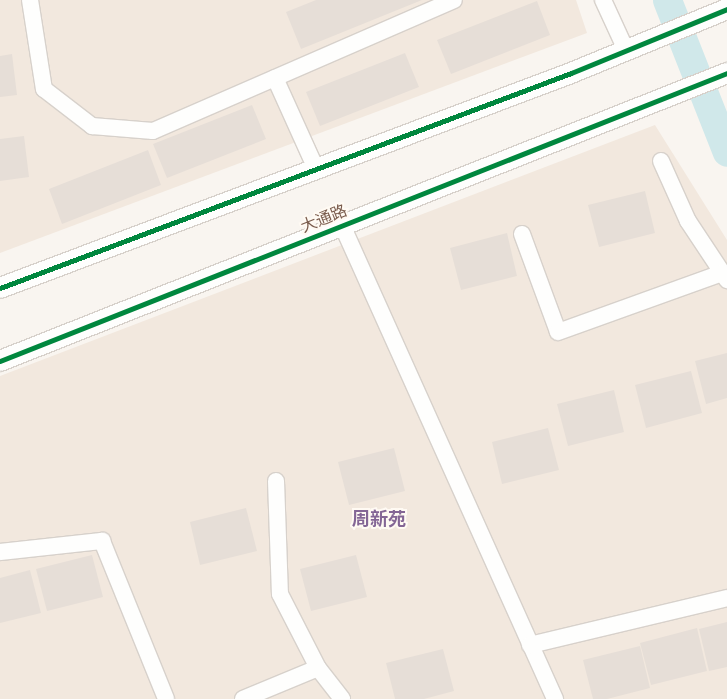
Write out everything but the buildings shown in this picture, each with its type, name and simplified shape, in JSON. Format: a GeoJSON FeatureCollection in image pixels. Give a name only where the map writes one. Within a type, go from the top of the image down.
{"type":"FeatureCollection","features":[{"type":"Feature","properties":{"kind":"street"},"geometry":{"type":"LineString","coordinates":[[30,0],[44,89],[92,126],[153,131],[454,0]]}},
{"type":"Feature","properties":{"kind":"street"},"geometry":{"type":"LineString","coordinates":[[602,0],[633,48]]}},
{"type":"Feature","properties":{"kind":"street"},"geometry":{"type":"LineString","coordinates":[[0,288],[633,48],[727,9]]}},
{"type":"Feature","properties":{"kind":"street","name":"大通路"},"geometry":{"type":"LineString","coordinates":[[0,361],[726,73]]}},
{"type":"Feature","properties":{"kind":"street"},"geometry":{"type":"LineString","coordinates":[[275,78],[316,169]]}},
{"type":"Feature","properties":{"kind":"street"},"geometry":{"type":"LineString","coordinates":[[522,234],[558,332],[725,276],[688,221],[661,161]]}},
{"type":"Feature","properties":{"kind":"street"},"geometry":{"type":"LineString","coordinates":[[342,225],[555,699]]}},
{"type":"Feature","properties":{"kind":"street"},"geometry":{"type":"LineString","coordinates":[[276,481],[280,594],[318,668],[342,699]]}},
{"type":"Feature","properties":{"kind":"street"},"geometry":{"type":"LineString","coordinates":[[0,552],[102,542],[166,699]]}},
{"type":"Feature","properties":{"kind":"street"},"geometry":{"type":"LineString","coordinates":[[530,645],[727,598]]}},
{"type":"Feature","properties":{"kind":"street"},"geometry":{"type":"LineString","coordinates":[[243,699],[318,668]]}},
{"type":"Feature","properties":{"kind":"shaded area"},"geometry":{"type":"Polygon","coordinates":[[[0,0],[576,0],[587,33],[0,253],[0,0]]]}},
{"type":"Feature","properties":{"kind":"shaded area","name":"周新苑"},"geometry":{"type":"Polygon","coordinates":[[[655,125],[727,240],[727,699],[0,699],[0,376],[655,125]]]}},
{"type":"Feature","properties":{"kind":"waterway"},"geometry":{"type":"LineString","coordinates":[[667,0],[727,152]]}},
{"type":"Feature","properties":{"kind":"cycle path"},"geometry":{"type":"LineString","coordinates":[[0,288],[571,73],[727,9]]}},
{"type":"Feature","properties":{"kind":"cycle path"},"geometry":{"type":"LineString","coordinates":[[0,361],[727,73]]}},
{"type":"Feature","properties":{"kind":"district","name":"周新苑"},"geometry":{"type":"Point","coordinates":[379,519]}}]}
